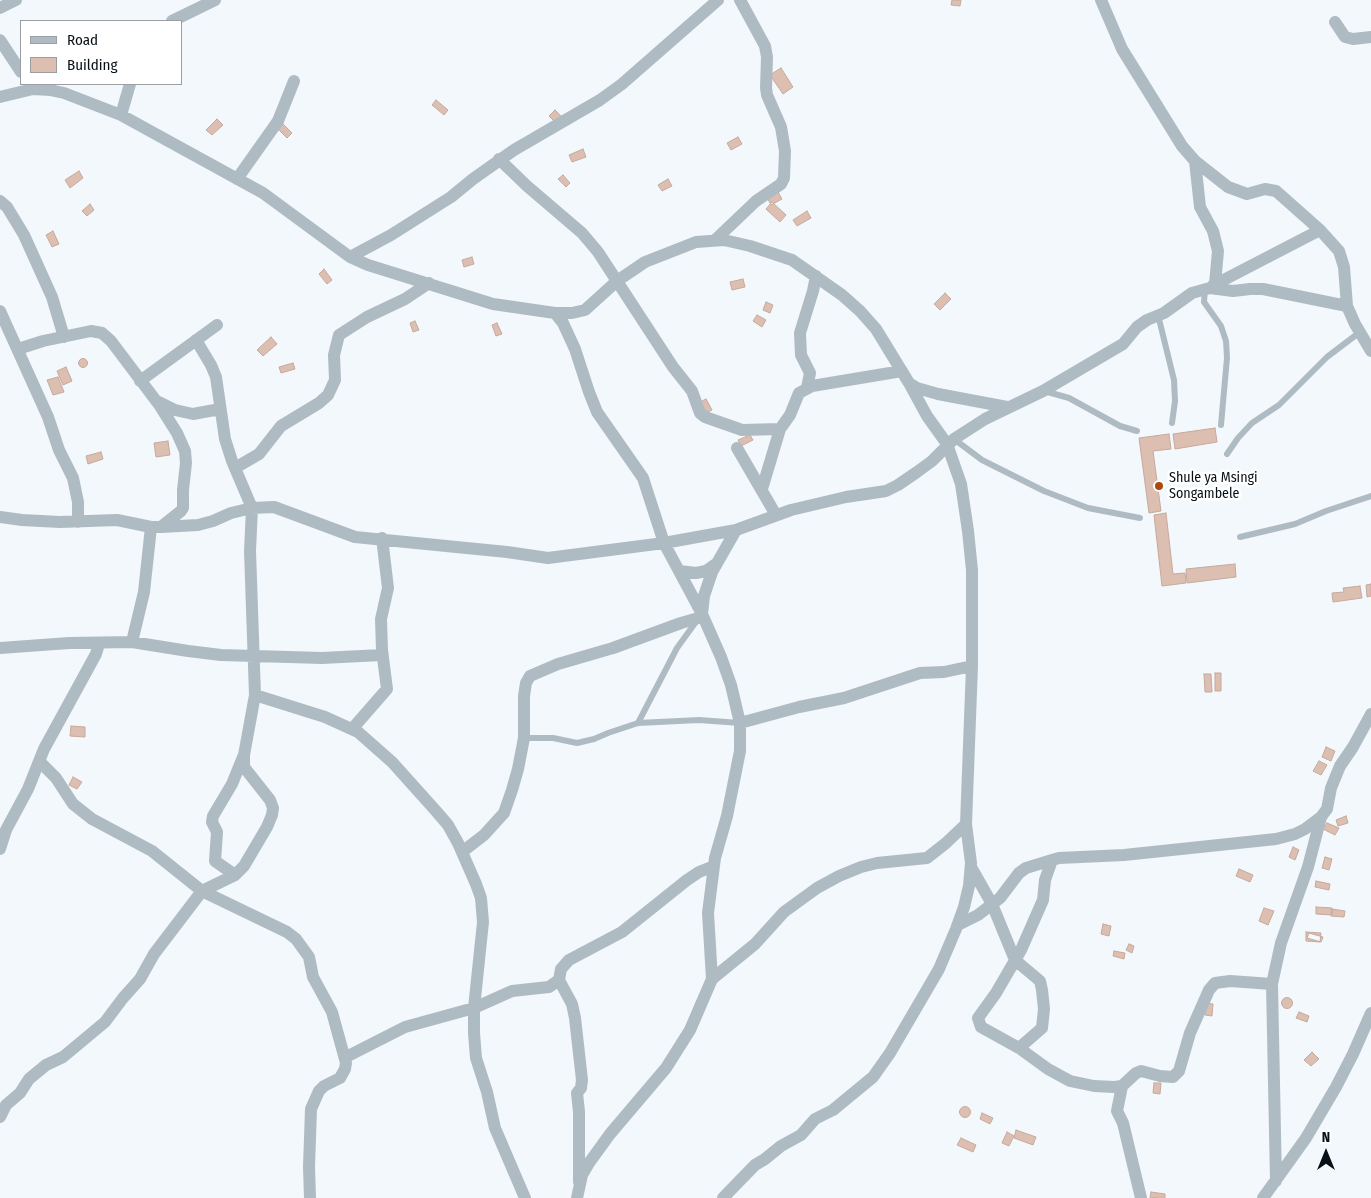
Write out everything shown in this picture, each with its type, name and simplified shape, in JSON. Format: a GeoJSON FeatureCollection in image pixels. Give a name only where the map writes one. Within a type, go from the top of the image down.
{"type":"FeatureCollection","features":[{"type":"Feature","properties":{"kind":"street"},"geometry":{"type":"LineString","coordinates":[[0,8],[16,0]]}},
{"type":"Feature","properties":{"kind":"street"},"geometry":{"type":"LineString","coordinates":[[174,20],[215,0]]}},
{"type":"Feature","properties":{"kind":"street"},"geometry":{"type":"LineString","coordinates":[[350,257],[391,235],[452,197],[499,159],[540,133],[600,100],[622,84],[718,0]]}},
{"type":"Feature","properties":{"kind":"street"},"geometry":{"type":"LineString","coordinates":[[714,241],[756,201],[781,184],[784,178],[785,151],[781,127],[767,95],[767,56],[765,46],[740,0]]}},
{"type":"Feature","properties":{"kind":"street"},"geometry":{"type":"LineString","coordinates":[[1101,0],[1122,49],[1182,146],[1195,161],[1228,187],[1240,192],[1246,194],[1265,189],[1276,192],[1320,230],[1339,251],[1344,267],[1347,306],[1371,351]]}},
{"type":"Feature","properties":{"kind":"street"},"geometry":{"type":"LineString","coordinates":[[1335,22],[1345,37],[1353,39],[1371,37]]}},
{"type":"Feature","properties":{"kind":"street"},"geometry":{"type":"LineString","coordinates":[[0,40],[20,70]]}},
{"type":"Feature","properties":{"kind":"street"},"geometry":{"type":"LineString","coordinates":[[237,179],[278,121],[294,81]]}},
{"type":"Feature","properties":{"kind":"street"},"geometry":{"type":"LineString","coordinates":[[122,116],[130,85]]}},
{"type":"Feature","properties":{"kind":"street"},"geometry":{"type":"LineString","coordinates":[[0,97],[31,86],[64,94],[122,116],[263,193],[350,257],[368,265],[493,304],[555,313],[572,313],[585,310],[617,281],[645,262],[696,242],[724,240],[750,246],[792,260],[842,295],[876,329],[910,383],[926,416],[951,442],[961,484],[972,570],[972,666],[966,824],[971,867],[964,907],[958,926],[939,969],[890,1053],[873,1077],[832,1110],[815,1119],[801,1135],[780,1146],[755,1165],[723,1198]]}},
{"type":"Feature","properties":{"kind":"street"},"geometry":{"type":"LineString","coordinates":[[499,159],[527,186],[582,233],[598,252],[673,367],[692,392],[700,412],[705,417],[742,430],[780,429]]}},
{"type":"Feature","properties":{"kind":"street"},"geometry":{"type":"LineString","coordinates":[[1195,161],[1200,207],[1213,231],[1218,252],[1210,287]]}},
{"type":"Feature","properties":{"kind":"street"},"geometry":{"type":"LineString","coordinates":[[0,201],[7,207],[24,234],[52,297],[64,337]]}},
{"type":"Feature","properties":{"kind":"street"},"geometry":{"type":"LineString","coordinates":[[0,517],[22,520],[78,522],[117,520],[156,527],[198,525],[213,521],[230,513],[252,508],[274,508],[355,537],[382,538],[548,558],[664,543],[736,530],[776,515],[846,496],[886,491],[898,485],[932,461],[951,442],[985,419],[1043,391],[1123,344],[1137,327],[1147,320],[1164,313],[1185,296],[1210,287],[1320,230]]}},
{"type":"Feature","properties":{"kind":"street"},"geometry":{"type":"LineString","coordinates":[[807,388],[810,373],[801,355],[800,334],[814,291],[816,276]]}},
{"type":"Feature","properties":{"kind":"street"},"geometry":{"type":"LineString","coordinates":[[235,468],[259,454],[281,426],[319,403],[328,395],[335,380],[334,355],[339,334],[360,320],[405,299],[429,283]]}},
{"type":"Feature","properties":{"kind":"street"},"geometry":{"type":"LineString","coordinates":[[1210,287],[1233,291],[1263,290],[1347,306]]}},
{"type":"Feature","properties":{"kind":"street"},"geometry":{"type":"LineString","coordinates":[[0,311],[48,417],[59,450],[73,478],[78,502],[78,522]]}},
{"type":"Feature","properties":{"kind":"street"},"geometry":{"type":"LineString","coordinates":[[555,313],[563,323],[578,355],[597,412],[643,478],[664,543],[725,666],[740,723],[740,751],[727,816],[715,858],[708,913],[712,979],[690,1030],[666,1068],[610,1134],[582,1175],[578,1192]]}},
{"type":"Feature","properties":{"kind":"street"},"geometry":{"type":"LineString","coordinates":[[140,381],[217,325]]}},
{"type":"Feature","properties":{"kind":"street"},"geometry":{"type":"LineString","coordinates":[[18,349],[91,331],[102,333],[111,341],[157,401],[177,433],[184,451],[186,463],[182,508],[181,512],[156,527],[144,592],[132,642]]}},
{"type":"Feature","properties":{"kind":"street"},"geometry":{"type":"LineString","coordinates":[[0,1117],[6,1106],[20,1093],[30,1079],[46,1066],[63,1057],[105,1022],[140,979],[154,954],[202,891],[235,875],[244,866],[272,815],[273,808],[266,794],[244,767],[244,755],[255,695],[252,655],[250,551],[252,508],[224,439],[216,377],[196,340]]}},
{"type":"Feature","properties":{"kind":"street"},"geometry":{"type":"LineString","coordinates":[[762,490],[780,429],[790,415],[799,394],[807,388],[902,371]]}},
{"type":"Feature","properties":{"kind":"street"},"geometry":{"type":"LineString","coordinates":[[910,383],[917,388],[938,394],[1008,407]]}},
{"type":"Feature","properties":{"kind":"street"},"geometry":{"type":"LineString","coordinates":[[157,401],[175,410],[193,414],[220,410]]}},
{"type":"Feature","properties":{"kind":"street"},"geometry":{"type":"LineString","coordinates":[[737,448],[776,515]]}},
{"type":"Feature","properties":{"kind":"street"},"geometry":{"type":"LineString","coordinates":[[701,616],[704,596],[716,564],[736,530]]}},
{"type":"Feature","properties":{"kind":"street"},"geometry":{"type":"LineString","coordinates":[[353,728],[387,689],[382,655],[381,619],[388,588],[382,538]]}},
{"type":"Feature","properties":{"kind":"street"},"geometry":{"type":"LineString","coordinates":[[679,571],[706,571],[716,564]]}},
{"type":"Feature","properties":{"kind":"street"},"geometry":{"type":"LineString","coordinates":[[462,852],[484,835],[504,813],[512,790],[524,738],[524,696],[526,683],[530,676],[630,643],[701,616]]}},
{"type":"Feature","properties":{"kind":"street"},"geometry":{"type":"LineString","coordinates":[[0,648],[132,642],[221,655],[322,658],[382,655]]}},
{"type":"Feature","properties":{"kind":"street"},"geometry":{"type":"LineString","coordinates":[[0,849],[3,829],[40,762],[52,734],[67,710],[78,684],[96,654],[99,644]]}},
{"type":"Feature","properties":{"kind":"street"},"geometry":{"type":"LineString","coordinates":[[740,723],[799,707],[844,698],[920,673],[950,671],[972,666]]}},
{"type":"Feature","properties":{"kind":"street"},"geometry":{"type":"LineString","coordinates":[[255,695],[353,728],[392,762],[436,811],[448,826],[462,852],[481,898],[483,922],[474,1008],[476,1058],[496,1128],[525,1198]]}},
{"type":"Feature","properties":{"kind":"street"},"geometry":{"type":"LineString","coordinates":[[958,926],[978,915],[1000,898],[1019,873],[1026,868],[1052,860],[1252,842],[1295,834],[1321,817],[1327,809],[1331,788],[1340,766],[1353,748],[1371,714]]}},
{"type":"Feature","properties":{"kind":"street"},"geometry":{"type":"LineString","coordinates":[[235,875],[215,861],[218,832],[212,824],[212,819],[232,784],[244,755]]}},
{"type":"Feature","properties":{"kind":"street"},"geometry":{"type":"LineString","coordinates":[[40,762],[56,778],[73,804],[92,819],[152,851],[202,891],[287,932],[296,939],[309,957],[312,977],[332,1012],[346,1057],[345,1069],[340,1078],[318,1091],[311,1109],[310,1198]]}},
{"type":"Feature","properties":{"kind":"street"},"geometry":{"type":"LineString","coordinates":[[1276,1181],[1272,984],[1281,943],[1308,867],[1321,817]]}},
{"type":"Feature","properties":{"kind":"street"},"geometry":{"type":"LineString","coordinates":[[712,979],[755,944],[784,912],[817,888],[861,867],[877,863],[926,858],[946,843],[966,824]]}},
{"type":"Feature","properties":{"kind":"street"},"geometry":{"type":"LineString","coordinates":[[1295,834],[1314,844]]}},
{"type":"Feature","properties":{"kind":"street"},"geometry":{"type":"LineString","coordinates":[[1052,860],[1045,880],[1043,900],[1021,950],[996,993],[978,1018],[981,1027],[1019,1048],[1048,1069],[1070,1081],[1114,1088],[1122,1086],[1136,1073],[1141,1071],[1168,1077],[1176,1074],[1200,1008],[1209,990],[1215,983],[1230,981],[1272,984]]}},
{"type":"Feature","properties":{"kind":"street"},"geometry":{"type":"LineString","coordinates":[[578,1192],[579,1112],[577,1093],[582,1084],[582,1072],[572,1004],[559,980],[561,968],[569,960],[622,932],[686,880],[714,866]]}},
{"type":"Feature","properties":{"kind":"street"},"geometry":{"type":"LineString","coordinates":[[971,867],[992,904],[1015,960],[1040,981],[1044,1008],[1042,1028],[1019,1048]]}},
{"type":"Feature","properties":{"kind":"street"},"geometry":{"type":"LineString","coordinates":[[346,1057],[405,1027],[474,1008],[512,991],[525,988],[544,988],[559,980]]}},
{"type":"Feature","properties":{"kind":"street"},"geometry":{"type":"LineString","coordinates":[[1263,1198],[1306,1138],[1336,1087],[1371,1013]]}},
{"type":"Feature","properties":{"kind":"street"},"geometry":{"type":"LineString","coordinates":[[1122,1086],[1117,1110],[1123,1123],[1141,1198]]}},
{"type":"Feature","properties":{"kind":"lane"},"geometry":{"type":"LineString","coordinates":[[1210,287],[1204,302],[1221,326],[1226,341],[1227,358],[1221,425]]}},
{"type":"Feature","properties":{"kind":"lane"},"geometry":{"type":"LineString","coordinates":[[1158,315],[1174,380],[1175,401],[1172,423]]}},
{"type":"Feature","properties":{"kind":"lane"},"geometry":{"type":"LineString","coordinates":[[1227,454],[1252,423],[1279,405],[1327,357],[1360,332]]}},
{"type":"Feature","properties":{"kind":"lane"},"geometry":{"type":"LineString","coordinates":[[1043,391],[1069,398],[1120,426],[1137,432]]}},
{"type":"Feature","properties":{"kind":"lane"},"geometry":{"type":"LineString","coordinates":[[951,442],[1044,491],[1088,508],[1140,518]]}},
{"type":"Feature","properties":{"kind":"lane"},"geometry":{"type":"LineString","coordinates":[[1240,537],[1294,524],[1371,496]]}},
{"type":"Feature","properties":{"kind":"lane"},"geometry":{"type":"LineString","coordinates":[[638,723],[677,648],[701,616]]}},
{"type":"Feature","properties":{"kind":"lane"},"geometry":{"type":"LineString","coordinates":[[524,738],[553,738],[570,743],[584,742],[638,723],[699,720],[740,723]]}},
{"type":"Feature","properties":{"kind":"building"},"geometry":{"type":"Polygon","coordinates":[[[952,0],[961,0],[960,6],[951,5],[952,0]]]}},
{"type":"Feature","properties":{"kind":"building"},"geometry":{"type":"Polygon","coordinates":[[[781,68],[793,87],[783,94],[770,75],[781,68]]]}},
{"type":"Feature","properties":{"kind":"building"},"geometry":{"type":"Polygon","coordinates":[[[436,100],[448,110],[444,115],[432,105],[436,100]]]}},
{"type":"Feature","properties":{"kind":"building"},"geometry":{"type":"Polygon","coordinates":[[[555,110],[567,122],[561,128],[549,116],[555,110]]]}},
{"type":"Feature","properties":{"kind":"building"},"geometry":{"type":"Polygon","coordinates":[[[217,119],[223,125],[212,135],[206,130],[217,119]]]}},
{"type":"Feature","properties":{"kind":"building"},"geometry":{"type":"Polygon","coordinates":[[[283,124],[292,133],[287,138],[278,129],[283,124]]]}},
{"type":"Feature","properties":{"kind":"building"},"geometry":{"type":"Polygon","coordinates":[[[738,137],[742,144],[731,150],[727,143],[738,137]]]}},
{"type":"Feature","properties":{"kind":"building"},"geometry":{"type":"Polygon","coordinates":[[[583,149],[586,157],[572,162],[569,155],[583,149]]]}},
{"type":"Feature","properties":{"kind":"building"},"geometry":{"type":"Polygon","coordinates":[[[79,171],[83,178],[70,188],[65,180],[79,171]]]}},
{"type":"Feature","properties":{"kind":"building"},"geometry":{"type":"Polygon","coordinates":[[[563,175],[570,183],[566,187],[558,179],[563,175]]]}},
{"type":"Feature","properties":{"kind":"building"},"geometry":{"type":"Polygon","coordinates":[[[668,179],[672,186],[662,191],[658,185],[668,179]]]}},
{"type":"Feature","properties":{"kind":"building"},"geometry":{"type":"Polygon","coordinates":[[[778,192],[782,199],[771,205],[767,197],[778,192]]]}},
{"type":"Feature","properties":{"kind":"building"},"geometry":{"type":"Polygon","coordinates":[[[772,202],[786,215],[780,222],[766,209],[772,202]]]}},
{"type":"Feature","properties":{"kind":"building"},"geometry":{"type":"Polygon","coordinates":[[[90,204],[94,210],[87,216],[82,211],[90,204]]]}},
{"type":"Feature","properties":{"kind":"building"},"geometry":{"type":"Polygon","coordinates":[[[807,211],[811,218],[797,226],[793,220],[807,211]]]}},
{"type":"Feature","properties":{"kind":"building"},"geometry":{"type":"Polygon","coordinates":[[[53,231],[59,244],[52,247],[46,235],[53,231]]]}},
{"type":"Feature","properties":{"kind":"building"},"geometry":{"type":"Polygon","coordinates":[[[472,257],[474,264],[464,267],[462,260],[472,257]]]}},
{"type":"Feature","properties":{"kind":"building"},"geometry":{"type":"Polygon","coordinates":[[[324,269],[332,280],[327,284],[319,274],[324,269]]]}},
{"type":"Feature","properties":{"kind":"building"},"geometry":{"type":"Polygon","coordinates":[[[743,279],[745,287],[732,290],[730,282],[743,279]]]}},
{"type":"Feature","properties":{"kind":"building"},"geometry":{"type":"Polygon","coordinates":[[[945,293],[951,299],[940,310],[934,304],[945,293]]]}},
{"type":"Feature","properties":{"kind":"building"},"geometry":{"type":"Polygon","coordinates":[[[766,302],[773,305],[770,313],[763,310],[766,302]]]}},
{"type":"Feature","properties":{"kind":"building"},"geometry":{"type":"Polygon","coordinates":[[[757,315],[766,320],[762,327],[753,321],[757,315]]]}},
{"type":"Feature","properties":{"kind":"building"},"geometry":{"type":"Polygon","coordinates":[[[415,321],[419,330],[413,332],[410,323],[415,321]]]}},
{"type":"Feature","properties":{"kind":"building"},"geometry":{"type":"Polygon","coordinates":[[[497,323],[502,334],[496,336],[492,325],[497,323]]]}},
{"type":"Feature","properties":{"kind":"building"},"geometry":{"type":"Polygon","coordinates":[[[271,337],[277,344],[263,356],[257,350],[271,337]]]}},
{"type":"Feature","properties":{"kind":"building"},"geometry":{"type":"Polygon","coordinates":[[[83,358],[88,363],[83,368],[78,363],[83,358]]]}},
{"type":"Feature","properties":{"kind":"building"},"geometry":{"type":"Polygon","coordinates":[[[293,363],[295,369],[281,373],[279,367],[293,363]]]}},
{"type":"Feature","properties":{"kind":"building"},"geometry":{"type":"Polygon","coordinates":[[[66,367],[72,381],[63,385],[57,371],[66,367]]]}},
{"type":"Feature","properties":{"kind":"building"},"geometry":{"type":"Polygon","coordinates":[[[58,377],[64,392],[53,395],[47,380],[58,377]]]}},
{"type":"Feature","properties":{"kind":"building"},"geometry":{"type":"Polygon","coordinates":[[[706,399],[712,410],[706,413],[700,402],[706,399]]]}},
{"type":"Feature","properties":{"kind":"building"},"geometry":{"type":"Polygon","coordinates":[[[1215,428],[1217,442],[1175,449],[1173,434],[1215,428]]]}},
{"type":"Feature","properties":{"kind":"building"},"geometry":{"type":"Polygon","coordinates":[[[1169,434],[1171,449],[1153,451],[1161,511],[1149,513],[1139,438],[1169,434]]]}},
{"type":"Feature","properties":{"kind":"building"},"geometry":{"type":"Polygon","coordinates":[[[750,435],[753,440],[741,446],[738,440],[750,435]]]}},
{"type":"Feature","properties":{"kind":"building"},"geometry":{"type":"Polygon","coordinates":[[[168,441],[170,455],[156,457],[154,443],[168,441]]]}},
{"type":"Feature","properties":{"kind":"building"},"geometry":{"type":"Polygon","coordinates":[[[101,452],[103,459],[88,464],[86,456],[101,452]]]}},
{"type":"Feature","properties":{"kind":"building"},"geometry":{"type":"Polygon","coordinates":[[[1166,513],[1173,574],[1185,573],[1186,583],[1162,586],[1154,515],[1166,513]]]}},
{"type":"Feature","properties":{"kind":"building"},"geometry":{"type":"Polygon","coordinates":[[[1235,564],[1236,577],[1187,583],[1186,569],[1235,564]]]}},
{"type":"Feature","properties":{"kind":"building"},"geometry":{"type":"Polygon","coordinates":[[[1371,584],[1371,596],[1367,597],[1366,585],[1371,584]]]}},
{"type":"Feature","properties":{"kind":"building"},"geometry":{"type":"Polygon","coordinates":[[[1360,586],[1362,598],[1333,602],[1332,593],[1344,592],[1343,588],[1360,586]]]}},
{"type":"Feature","properties":{"kind":"building"},"geometry":{"type":"Polygon","coordinates":[[[1215,673],[1221,673],[1221,691],[1215,691],[1215,673]]]}},
{"type":"Feature","properties":{"kind":"building"},"geometry":{"type":"Polygon","coordinates":[[[1204,674],[1211,674],[1212,692],[1205,692],[1204,674]]]}},
{"type":"Feature","properties":{"kind":"building"},"geometry":{"type":"Polygon","coordinates":[[[71,726],[85,727],[85,737],[70,736],[71,726]]]}},
{"type":"Feature","properties":{"kind":"building"},"geometry":{"type":"Polygon","coordinates":[[[1326,747],[1335,751],[1331,761],[1322,757],[1326,747]]]}},
{"type":"Feature","properties":{"kind":"building"},"geometry":{"type":"Polygon","coordinates":[[[1319,761],[1327,765],[1321,775],[1313,771],[1319,761]]]}},
{"type":"Feature","properties":{"kind":"building"},"geometry":{"type":"Polygon","coordinates":[[[73,777],[82,782],[77,789],[69,785],[73,777]]]}},
{"type":"Feature","properties":{"kind":"building"},"geometry":{"type":"Polygon","coordinates":[[[1346,816],[1348,823],[1338,826],[1336,820],[1346,816]]]}},
{"type":"Feature","properties":{"kind":"building"},"geometry":{"type":"Polygon","coordinates":[[[1327,823],[1339,828],[1335,835],[1323,829],[1327,823]]]}},
{"type":"Feature","properties":{"kind":"building"},"geometry":{"type":"Polygon","coordinates":[[[1293,847],[1299,850],[1295,860],[1289,857],[1293,847]]]}},
{"type":"Feature","properties":{"kind":"building"},"geometry":{"type":"Polygon","coordinates":[[[1325,857],[1332,859],[1329,870],[1322,868],[1325,857]]]}},
{"type":"Feature","properties":{"kind":"building"},"geometry":{"type":"Polygon","coordinates":[[[1239,869],[1253,875],[1250,882],[1236,876],[1239,869]]]}},
{"type":"Feature","properties":{"kind":"building"},"geometry":{"type":"Polygon","coordinates":[[[1316,881],[1330,884],[1329,890],[1315,887],[1316,881]]]}},
{"type":"Feature","properties":{"kind":"building"},"geometry":{"type":"Polygon","coordinates":[[[1316,907],[1332,908],[1332,915],[1316,914],[1316,907]]]}},
{"type":"Feature","properties":{"kind":"building"},"geometry":{"type":"Polygon","coordinates":[[[1264,908],[1274,911],[1268,925],[1259,921],[1264,908]]]}},
{"type":"Feature","properties":{"kind":"building"},"geometry":{"type":"Polygon","coordinates":[[[1332,909],[1345,911],[1344,917],[1331,916],[1332,909]]]}},
{"type":"Feature","properties":{"kind":"building"},"geometry":{"type":"Polygon","coordinates":[[[1103,924],[1111,926],[1109,936],[1101,934],[1103,924]]]}},
{"type":"Feature","properties":{"kind":"building"},"geometry":{"type":"Polygon","coordinates":[[[1306,932],[1321,933],[1320,942],[1306,941],[1306,932]]]}},
{"type":"Feature","properties":{"kind":"building"},"geometry":{"type":"Polygon","coordinates":[[[1309,933],[1323,937],[1321,942],[1307,938],[1309,933]]]}},
{"type":"Feature","properties":{"kind":"building"},"geometry":{"type":"Polygon","coordinates":[[[1129,944],[1134,946],[1132,953],[1126,950],[1129,944]]]}},
{"type":"Feature","properties":{"kind":"building"},"geometry":{"type":"Polygon","coordinates":[[[1114,951],[1125,953],[1124,959],[1113,956],[1114,951]]]}},
{"type":"Feature","properties":{"kind":"building"},"geometry":{"type":"Polygon","coordinates":[[[1287,997],[1293,1003],[1287,1009],[1281,1003],[1287,997]]]}},
{"type":"Feature","properties":{"kind":"building"},"geometry":{"type":"Polygon","coordinates":[[[1206,1003],[1213,1004],[1212,1016],[1205,1015],[1206,1003]]]}},
{"type":"Feature","properties":{"kind":"building"},"geometry":{"type":"Polygon","coordinates":[[[1299,1012],[1309,1016],[1307,1022],[1296,1018],[1299,1012]]]}},
{"type":"Feature","properties":{"kind":"building"},"geometry":{"type":"Polygon","coordinates":[[[1312,1052],[1319,1059],[1311,1066],[1304,1060],[1312,1052]]]}},
{"type":"Feature","properties":{"kind":"building"},"geometry":{"type":"Polygon","coordinates":[[[1154,1083],[1161,1083],[1160,1094],[1153,1093],[1154,1083]]]}},
{"type":"Feature","properties":{"kind":"building"},"geometry":{"type":"Polygon","coordinates":[[[965,1106],[971,1112],[965,1118],[959,1112],[965,1106]]]}},
{"type":"Feature","properties":{"kind":"building"},"geometry":{"type":"Polygon","coordinates":[[[982,1113],[993,1118],[990,1124],[980,1119],[982,1113]]]}},
{"type":"Feature","properties":{"kind":"building"},"geometry":{"type":"Polygon","coordinates":[[[1016,1130],[1036,1137],[1033,1145],[1014,1138],[1016,1130]]]}},
{"type":"Feature","properties":{"kind":"building"},"geometry":{"type":"Polygon","coordinates":[[[1007,1132],[1014,1136],[1009,1146],[1002,1143],[1007,1132]]]}},
{"type":"Feature","properties":{"kind":"building"},"geometry":{"type":"Polygon","coordinates":[[[961,1138],[976,1145],[973,1152],[957,1145],[961,1138]]]}},
{"type":"Feature","properties":{"kind":"building"},"geometry":{"type":"Polygon","coordinates":[[[1151,1192],[1165,1194],[1165,1198],[1150,1198],[1151,1192]]]}},
{"type":"Feature","properties":{"kind":"place","name":"Shule ya Msingi Songambele"},"geometry":{"type":"Point","coordinates":[1159,486]}}]}
